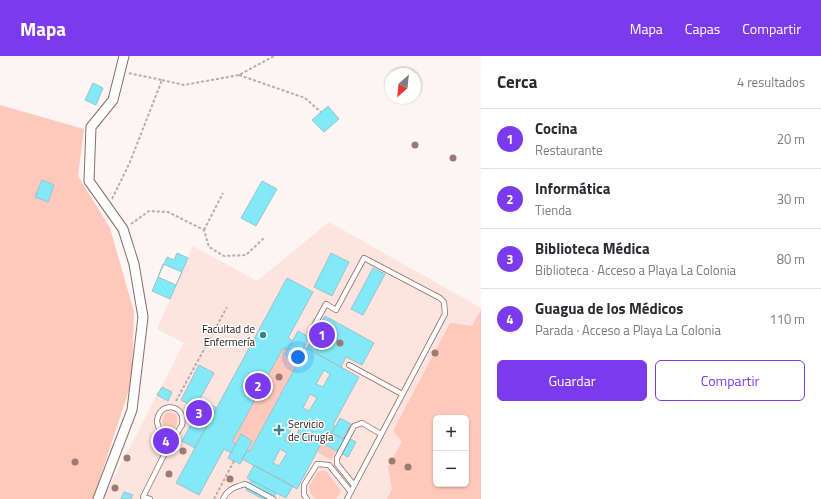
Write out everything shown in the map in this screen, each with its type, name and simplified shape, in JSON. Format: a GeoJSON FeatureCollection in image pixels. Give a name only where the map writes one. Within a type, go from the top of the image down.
{"type":"FeatureCollection","features":[{"type":"Feature","properties":{"kind":"street"},"geometry":{"type":"LineString","coordinates":[[98,499],[132,410],[143,317],[134,264],[124,229],[89,181],[91,127],[113,100],[124,56]]}},
{"type":"Feature","properties":{"kind":"lane"},"geometry":{"type":"LineString","coordinates":[[310,333],[326,304],[336,310],[364,258],[440,298],[444,302],[445,314],[347,499]]}},
{"type":"Feature","properties":{"kind":"lane"},"geometry":{"type":"LineString","coordinates":[[349,365],[402,394]]}},
{"type":"Feature","properties":{"kind":"lane"},"geometry":{"type":"LineString","coordinates":[[150,499],[143,497],[166,451],[182,425],[183,421],[180,413],[174,408],[165,408],[162,410],[158,418],[166,451]]}},
{"type":"Feature","properties":{"kind":"lane"},"geometry":{"type":"LineString","coordinates":[[354,485],[337,464],[337,458],[354,426],[362,423],[381,434]]}},
{"type":"Feature","properties":{"kind":"lane"},"geometry":{"type":"LineString","coordinates":[[307,499],[304,495],[304,485],[317,464],[329,465],[351,492]]}},
{"type":"Feature","properties":{"kind":"lane"},"geometry":{"type":"LineString","coordinates":[[223,499],[227,493],[234,488],[245,484],[273,499]]}},
{"type":"Feature","properties":{"kind":"path"},"geometry":{"type":"LineString","coordinates":[[121,71],[184,85],[239,74],[274,56]]}},
{"type":"Feature","properties":{"kind":"path"},"geometry":{"type":"LineString","coordinates":[[239,74],[305,98],[321,112]]}},
{"type":"Feature","properties":{"kind":"path"},"geometry":{"type":"LineString","coordinates":[[108,207],[130,162],[162,80]]}},
{"type":"Feature","properties":{"kind":"path"},"geometry":{"type":"LineString","coordinates":[[223,193],[204,230],[209,247],[224,256],[246,255],[264,238]]}},
{"type":"Feature","properties":{"kind":"path"},"geometry":{"type":"LineString","coordinates":[[124,229],[149,211],[168,212],[204,230]]}},
{"type":"Feature","properties":{"kind":"path"},"geometry":{"type":"LineString","coordinates":[[174,408],[178,396],[227,307]]}},
{"type":"Feature","properties":{"kind":"path"},"geometry":{"type":"LineString","coordinates":[[214,499],[234,461]]}},
{"type":"Feature","properties":{"kind":"shaded area"},"geometry":{"type":"Polygon","coordinates":[[[0,105],[84,129],[78,176],[110,228],[134,312],[132,381],[93,499],[0,499],[0,105]]]}},
{"type":"Feature","properties":{"kind":"shaded area"},"geometry":{"type":"Polygon","coordinates":[[[329,222],[481,308],[472,326],[399,420],[433,479],[433,487],[468,487],[474,499],[103,499],[184,343],[157,329],[193,246],[257,281],[329,222]]]}},
{"type":"Feature","properties":{"kind":"shaded area"},"geometry":{"type":"Polygon","coordinates":[[[481,309],[481,499],[387,499],[392,489],[388,467],[402,442],[393,431],[450,323],[472,326],[481,309]]]}},
{"type":"Feature","properties":{"kind":"shaded area"},"geometry":{"type":"Polygon","coordinates":[[[283,348],[301,357],[250,451],[247,450],[252,440],[241,435],[236,444],[232,442],[283,348]]]}},
{"type":"Feature","properties":{"kind":"shaded area"},"geometry":{"type":"Polygon","coordinates":[[[168,412],[175,414],[177,419],[176,427],[170,434],[165,433],[163,424],[164,416],[168,412]]]}},
{"type":"Feature","properties":{"kind":"shaded area"},"geometry":{"type":"Polygon","coordinates":[[[322,443],[336,451],[331,460],[317,452],[322,443]]]}},
{"type":"Feature","properties":{"kind":"shaded area"},"geometry":{"type":"Polygon","coordinates":[[[318,471],[326,471],[341,491],[336,499],[316,499],[311,494],[309,487],[318,471]]]}},
{"type":"Feature","properties":{"kind":"building"},"geometry":{"type":"Polygon","coordinates":[[[93,83],[103,88],[96,105],[85,100],[93,83]]]}},
{"type":"Feature","properties":{"kind":"building"},"geometry":{"type":"Polygon","coordinates":[[[328,106],[339,119],[324,132],[312,120],[328,106]]]}},
{"type":"Feature","properties":{"kind":"building"},"geometry":{"type":"Polygon","coordinates":[[[42,180],[54,185],[48,202],[35,197],[42,180]]]}},
{"type":"Feature","properties":{"kind":"building"},"geometry":{"type":"Polygon","coordinates":[[[262,181],[277,189],[256,226],[241,218],[262,181]]]}},
{"type":"Feature","properties":{"kind":"building"},"geometry":{"type":"Polygon","coordinates":[[[177,253],[188,258],[170,299],[152,291],[167,257],[174,260],[177,253]]]}},
{"type":"Feature","properties":{"kind":"building"},"geometry":{"type":"Polygon","coordinates":[[[331,253],[349,262],[332,296],[314,287],[331,253]]]}},
{"type":"Feature","properties":{"kind":"building"},"geometry":{"type":"Polygon","coordinates":[[[163,264],[182,272],[176,285],[158,277],[163,264]]]}},
{"type":"Feature","properties":{"kind":"building"},"geometry":{"type":"Polygon","coordinates":[[[373,268],[385,274],[363,315],[351,309],[373,268]]]}},
{"type":"Feature","properties":{"kind":"building"},"geometry":{"type":"Polygon","coordinates":[[[287,278],[313,292],[288,338],[293,341],[288,350],[283,348],[232,442],[236,444],[231,453],[224,449],[199,495],[176,483],[287,278]]]}},
{"type":"Feature","properties":{"kind":"building"},"geometry":{"type":"Polygon","coordinates":[[[325,316],[374,343],[362,365],[346,357],[341,367],[307,348],[325,316]]]}},
{"type":"Feature","properties":{"kind":"building"},"geometry":{"type":"Polygon","coordinates":[[[298,331],[309,337],[297,361],[285,355],[298,331]]]}},
{"type":"Feature","properties":{"kind":"building"},"geometry":{"type":"Polygon","coordinates":[[[304,347],[359,377],[333,425],[335,426],[332,433],[328,431],[297,489],[242,459],[247,450],[250,451],[301,357],[299,357],[304,347]],[[324,370],[316,384],[323,387],[330,374],[324,370]],[[310,394],[303,408],[309,411],[317,398],[310,394]],[[293,426],[285,440],[292,444],[299,430],[293,426]],[[280,449],[273,463],[279,466],[287,453],[280,449]]]}},
{"type":"Feature","properties":{"kind":"building"},"geometry":{"type":"Polygon","coordinates":[[[199,365],[214,373],[195,408],[181,400],[199,365]]]}},
{"type":"Feature","properties":{"kind":"building"},"geometry":{"type":"Polygon","coordinates":[[[162,387],[172,392],[168,401],[157,395],[162,387]]]}},
{"type":"Feature","properties":{"kind":"building"},"geometry":{"type":"Polygon","coordinates":[[[200,399],[217,408],[195,448],[182,441],[192,423],[188,421],[200,399]]]}},
{"type":"Feature","properties":{"kind":"building"},"geometry":{"type":"Polygon","coordinates":[[[340,418],[351,424],[343,439],[332,433],[340,418]]]}},
{"type":"Feature","properties":{"kind":"building"},"geometry":{"type":"Polygon","coordinates":[[[328,431],[344,439],[345,436],[356,442],[348,457],[322,443],[328,431]]]}},
{"type":"Feature","properties":{"kind":"building"},"geometry":{"type":"Polygon","coordinates":[[[241,434],[252,441],[240,464],[228,458],[241,434]]]}},
{"type":"Feature","properties":{"kind":"building"},"geometry":{"type":"Polygon","coordinates":[[[254,465],[293,486],[286,498],[247,478],[254,465]]]}},
{"type":"Feature","properties":{"kind":"building"},"geometry":{"type":"Polygon","coordinates":[[[251,480],[276,493],[273,499],[263,499],[246,490],[251,480]]]}},
{"type":"Feature","properties":{"kind":"building"},"geometry":{"type":"Polygon","coordinates":[[[124,492],[133,495],[131,499],[121,499],[124,492]]]}},
{"type":"Feature","properties":{"kind":"place","name":"Facultad de Enfermería"},"geometry":{"type":"Point","coordinates":[263,335]}},
{"type":"Feature","properties":{"kind":"place","name":"Cocina"},"geometry":{"type":"Point","coordinates":[322,335]}},
{"type":"Feature","properties":{"kind":"place","name":"Informática"},"geometry":{"type":"Point","coordinates":[258,386]}},
{"type":"Feature","properties":{"kind":"place","name":"Biblioteca Médica"},"geometry":{"type":"Point","coordinates":[199,413]}},
{"type":"Feature","properties":{"kind":"place","name":"Servicio de Cirugía"},"geometry":{"type":"Point","coordinates":[279,430]}},
{"type":"Feature","properties":{"kind":"place","name":"Guagua de los Médicos"},"geometry":{"type":"Point","coordinates":[166,441]}}]}
